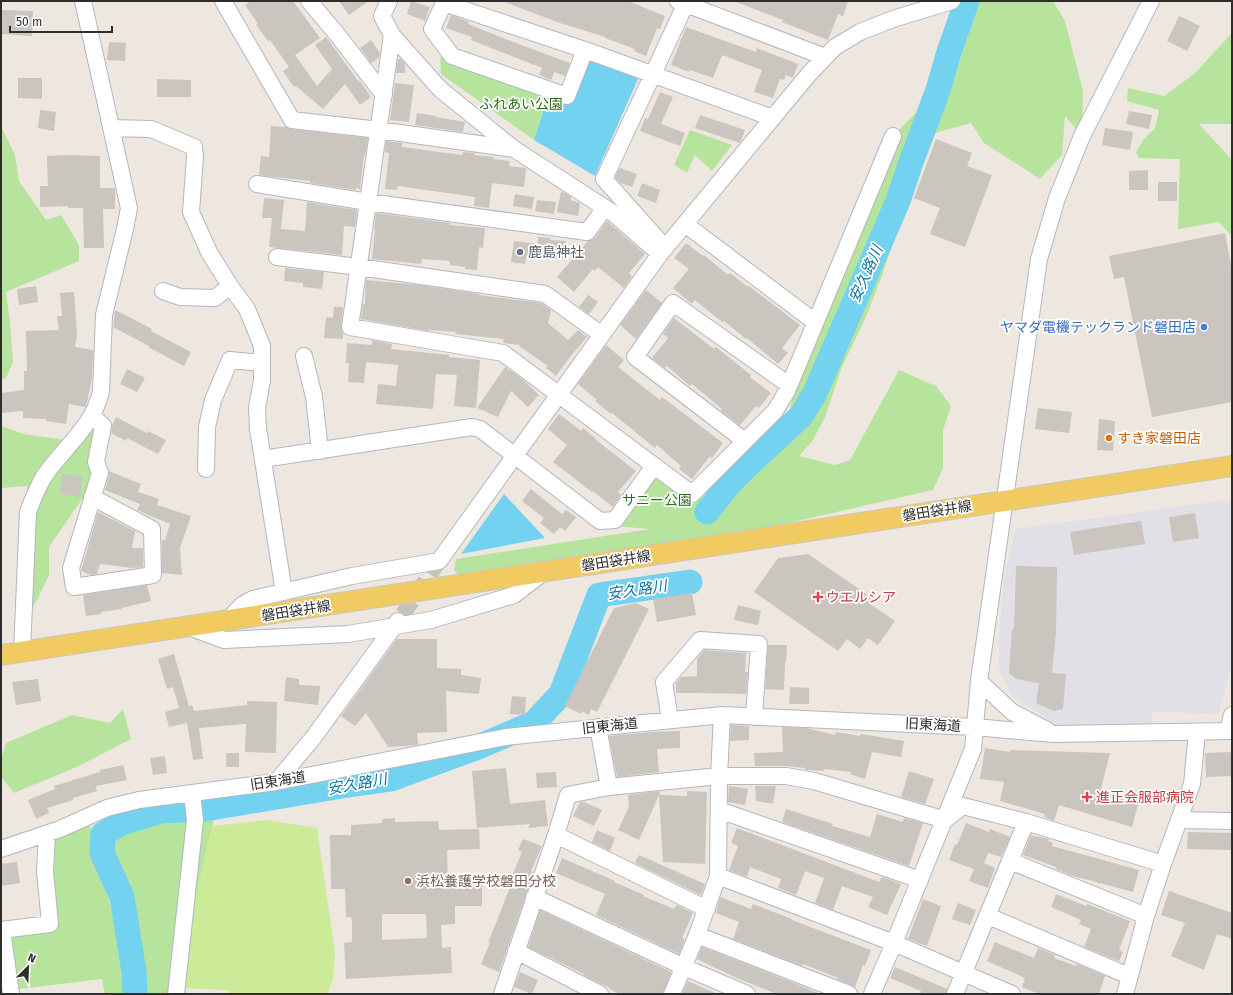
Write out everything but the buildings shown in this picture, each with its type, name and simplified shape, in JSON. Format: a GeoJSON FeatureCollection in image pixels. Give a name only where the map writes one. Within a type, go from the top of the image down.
{"type":"FeatureCollection","features":[{"type":"Feature","properties":{"kind":"main road","name":"磐田袋井線"},"geometry":{"type":"LineString","coordinates":[[1,655],[1232,466]]}},
{"type":"Feature","properties":{"kind":"street"},"geometry":{"type":"LineString","coordinates":[[22,652],[28,512],[35,494],[44,478],[92,416],[99,403],[101,391],[104,315],[129,208],[83,1]]}},
{"type":"Feature","properties":{"kind":"street"},"geometry":{"type":"LineString","coordinates":[[224,1],[292,120],[379,130],[514,149]]}},
{"type":"Feature","properties":{"kind":"street"},"geometry":{"type":"LineString","coordinates":[[309,1],[336,32],[384,96]]}},
{"type":"Feature","properties":{"kind":"street"},"geometry":{"type":"LineString","coordinates":[[389,1],[382,16],[392,35],[440,88],[514,149],[613,213],[662,251]]}},
{"type":"Feature","properties":{"kind":"street"},"geometry":{"type":"LineString","coordinates":[[227,621],[242,605],[253,599],[352,576],[440,561],[662,251],[809,74],[835,47],[860,32],[893,19],[952,1]]}},
{"type":"Feature","properties":{"kind":"street"},"geometry":{"type":"LineString","coordinates":[[872,994],[945,820],[972,749],[979,681],[1040,259],[1055,205],[1082,136],[1151,1]]}},
{"type":"Feature","properties":{"kind":"street"},"geometry":{"type":"LineString","coordinates":[[585,50],[567,96],[452,56],[432,29],[444,2],[585,50],[772,118]]}},
{"type":"Feature","properties":{"kind":"street"},"geometry":{"type":"LineString","coordinates":[[662,251],[604,179],[653,75],[684,2],[825,57]]}},
{"type":"Feature","properties":{"kind":"street"},"geometry":{"type":"LineString","coordinates":[[392,35],[350,327],[503,353],[692,494],[775,411],[789,386],[893,136]]}},
{"type":"Feature","properties":{"kind":"street"},"geometry":{"type":"LineString","coordinates":[[111,128],[151,129],[194,147],[195,156],[191,212],[209,252],[230,286],[248,309],[262,346],[262,380],[257,408],[258,429],[284,592]]}},
{"type":"Feature","properties":{"kind":"street"},"geometry":{"type":"LineString","coordinates":[[257,184],[368,202],[587,232],[605,208]]}},
{"type":"Feature","properties":{"kind":"street"},"geometry":{"type":"LineString","coordinates":[[685,224],[815,322]]}},
{"type":"Feature","properties":{"kind":"street"},"geometry":{"type":"LineString","coordinates":[[277,257],[359,267],[545,294],[602,335]]}},
{"type":"Feature","properties":{"kind":"street"},"geometry":{"type":"LineString","coordinates":[[163,291],[180,297],[215,298],[230,286]]}},
{"type":"Feature","properties":{"kind":"street"},"geometry":{"type":"LineString","coordinates":[[745,441],[636,357],[673,303],[789,386]]}},
{"type":"Feature","properties":{"kind":"street"},"geometry":{"type":"LineString","coordinates":[[304,356],[314,397],[320,450]]}},
{"type":"Feature","properties":{"kind":"street"},"geometry":{"type":"LineString","coordinates":[[206,469],[207,427],[213,400],[230,360],[262,363]]}},
{"type":"Feature","properties":{"kind":"street"},"geometry":{"type":"LineString","coordinates":[[92,416],[103,426],[96,462],[100,472],[92,497],[71,568],[74,588],[153,575],[152,529],[92,497]]}},
{"type":"Feature","properties":{"kind":"street"},"geometry":{"type":"LineString","coordinates":[[263,459],[472,427],[480,429],[600,521],[614,520],[654,466]]}},
{"type":"Feature","properties":{"kind":"street"},"geometry":{"type":"LineString","coordinates":[[189,627],[224,640],[348,634],[399,619],[431,620],[514,595],[544,572]]}},
{"type":"Feature","properties":{"kind":"street"},"geometry":{"type":"LineString","coordinates":[[276,782],[313,738],[399,619]]}},
{"type":"Feature","properties":{"kind":"street"},"geometry":{"type":"LineString","coordinates":[[670,720],[664,682],[700,640],[759,644],[754,717]]}},
{"type":"Feature","properties":{"kind":"street"},"geometry":{"type":"LineString","coordinates":[[979,681],[1012,712],[1054,734]]}},
{"type":"Feature","properties":{"kind":"street"},"geometry":{"type":"LineString","coordinates":[[1230,731],[1232,714]]}},
{"type":"Feature","properties":{"kind":"street"},"geometry":{"type":"LineString","coordinates":[[672,994],[697,935],[718,876],[719,776],[722,715]]}},
{"type":"Feature","properties":{"kind":"street","name":"旧東海道"},"geometry":{"type":"LineString","coordinates":[[1,849],[47,834],[107,808],[139,800],[276,782],[506,737],[722,715],[974,727],[1054,734],[1230,731]]}},
{"type":"Feature","properties":{"kind":"street"},"geometry":{"type":"LineString","coordinates":[[598,728],[609,787]]}},
{"type":"Feature","properties":{"kind":"street"},"geometry":{"type":"LineString","coordinates":[[1125,994],[1146,916],[1192,784],[1197,732]]}},
{"type":"Feature","properties":{"kind":"street"},"geometry":{"type":"LineString","coordinates":[[502,994],[556,835],[568,795],[609,787],[719,776],[786,776],[814,781],[945,820]]}},
{"type":"Feature","properties":{"kind":"street"},"geometry":{"type":"LineString","coordinates":[[176,994],[195,820],[192,793]]}},
{"type":"Feature","properties":{"kind":"street"},"geometry":{"type":"LineString","coordinates":[[945,820],[963,806],[1026,822],[1163,864]]}},
{"type":"Feature","properties":{"kind":"street"},"geometry":{"type":"LineString","coordinates":[[719,810],[920,880]]}},
{"type":"Feature","properties":{"kind":"street"},"geometry":{"type":"LineString","coordinates":[[1180,820],[1232,822]]}},
{"type":"Feature","properties":{"kind":"street"},"geometry":{"type":"LineString","coordinates":[[955,994],[1026,822]]}},
{"type":"Feature","properties":{"kind":"street"},"geometry":{"type":"LineString","coordinates":[[11,994],[2,930],[50,924],[45,871],[47,834]]}},
{"type":"Feature","properties":{"kind":"street"},"geometry":{"type":"LineString","coordinates":[[556,835],[707,909]]}},
{"type":"Feature","properties":{"kind":"street"},"geometry":{"type":"LineString","coordinates":[[1010,861],[1146,916]]}},
{"type":"Feature","properties":{"kind":"street"},"geometry":{"type":"LineString","coordinates":[[718,876],[894,943],[1012,994]]}},
{"type":"Feature","properties":{"kind":"street"},"geometry":{"type":"LineString","coordinates":[[534,897],[684,967],[748,994]]}},
{"type":"Feature","properties":{"kind":"street"},"geometry":{"type":"LineString","coordinates":[[988,916],[1129,976]]}},
{"type":"Feature","properties":{"kind":"street"},"geometry":{"type":"LineString","coordinates":[[697,935],[849,994]]}},
{"type":"Feature","properties":{"kind":"street"},"geometry":{"type":"LineString","coordinates":[[516,951],[600,994]]}},
{"type":"Feature","properties":{"kind":"shaded area"},"geometry":{"type":"Polygon","coordinates":[[[1232,499],[1232,666],[1218,714],[1152,712],[1151,728],[1058,726],[1011,695],[999,669],[999,640],[1004,577],[1016,529],[1232,499]]]}},
{"type":"Feature","properties":{"kind":"green space","name":"サニー公園"},"geometry":{"type":"Polygon","coordinates":[[[977,1],[1053,1],[1065,21],[1083,91],[1082,136],[1065,116],[1062,155],[1040,179],[984,143],[971,123],[931,134],[883,273],[866,317],[841,369],[825,417],[813,440],[799,456],[835,465],[850,460],[899,370],[936,386],[951,406],[943,430],[943,468],[933,490],[640,557],[468,584],[454,570],[456,559],[650,529],[615,526],[654,466],[691,505],[705,495],[790,409],[804,351],[893,136],[954,74],[949,52],[977,1]]]}},
{"type":"Feature","properties":{"kind":"green space"},"geometry":{"type":"Polygon","coordinates":[[[1232,33],[1232,124],[1199,124],[1232,160],[1232,236],[1219,222],[1178,229],[1180,159],[1139,158],[1136,152],[1144,139],[1155,128],[1159,110],[1127,101],[1128,88],[1164,96],[1194,74],[1232,33]]]}},
{"type":"Feature","properties":{"kind":"green space","name":"ふれあい公園"},"geometry":{"type":"Polygon","coordinates":[[[440,57],[549,90],[534,140],[441,74],[440,57]]]}},
{"type":"Feature","properties":{"kind":"green space"},"geometry":{"type":"Polygon","coordinates":[[[1,128],[15,155],[19,181],[46,220],[61,215],[79,245],[79,261],[6,292],[13,362],[6,378],[1,379],[1,295],[3,294],[1,294],[1,128]]]}},
{"type":"Feature","properties":{"kind":"green space"},"geometry":{"type":"Polygon","coordinates":[[[690,130],[732,145],[712,171],[695,155],[687,173],[674,165],[690,130]]]}},
{"type":"Feature","properties":{"kind":"green space"},"geometry":{"type":"Polygon","coordinates":[[[92,416],[100,473],[49,547],[49,575],[24,622],[27,486],[1,488],[1,426],[24,434],[72,441],[92,416]]]}},
{"type":"Feature","properties":{"kind":"green space"},"geometry":{"type":"Polygon","coordinates":[[[123,709],[131,739],[79,766],[14,793],[1,777],[1,760],[6,743],[72,715],[110,723],[123,709]]]}},
{"type":"Feature","properties":{"kind":"green space"},"geometry":{"type":"Polygon","coordinates":[[[170,811],[214,819],[179,994],[105,994],[102,979],[11,990],[3,935],[53,927],[49,833],[88,817],[118,936],[102,853],[115,828],[170,811]]]}},
{"type":"Feature","properties":{"kind":"green space"},"geometry":{"type":"Polygon","coordinates":[[[267,820],[317,828],[335,953],[333,980],[327,994],[229,994],[228,990],[176,988],[179,966],[212,826],[267,820]]]}},
{"type":"Feature","properties":{"kind":"water"},"geometry":{"type":"Polygon","coordinates":[[[593,60],[635,75],[638,79],[595,176],[534,140],[549,92],[570,99],[585,63],[593,60]]]}},
{"type":"Feature","properties":{"kind":"water"},"geometry":{"type":"Polygon","coordinates":[[[504,494],[545,538],[461,554],[504,494]]]}},
{"type":"Feature","properties":{"kind":"waterway","name":"安久路川"},"geometry":{"type":"LineString","coordinates":[[707,512],[729,484],[801,416],[814,395],[898,201],[938,90],[949,52],[967,1]]}},
{"type":"Feature","properties":{"kind":"waterway","name":"安久路川"},"geometry":{"type":"LineString","coordinates":[[135,994],[134,972],[122,897],[102,853],[103,834],[122,823],[160,811],[205,809],[391,779],[478,747],[534,723],[561,694],[599,595],[690,582]]}},
{"type":"Feature","properties":{"kind":"tunnel"},"geometry":{"type":"LineString","coordinates":[[403,614],[439,561]]}},
{"type":"Feature","properties":{"kind":"place","name":"鹿島神社"},"geometry":{"type":"Point","coordinates":[520,252]}},
{"type":"Feature","properties":{"kind":"place","name":"ヤマダ電機テックランド磐田店"},"geometry":{"type":"Point","coordinates":[1204,327]}},
{"type":"Feature","properties":{"kind":"place","name":"すき家磐田店"},"geometry":{"type":"Point","coordinates":[1109,438]}},
{"type":"Feature","properties":{"kind":"place","name":"ウエルシア"},"geometry":{"type":"Point","coordinates":[818,597]}},
{"type":"Feature","properties":{"kind":"place","name":"進正会服部病院"},"geometry":{"type":"Point","coordinates":[1087,797]}},
{"type":"Feature","properties":{"kind":"place","name":"浜松養護学校磐田分校"},"geometry":{"type":"Point","coordinates":[408,881]}}]}
